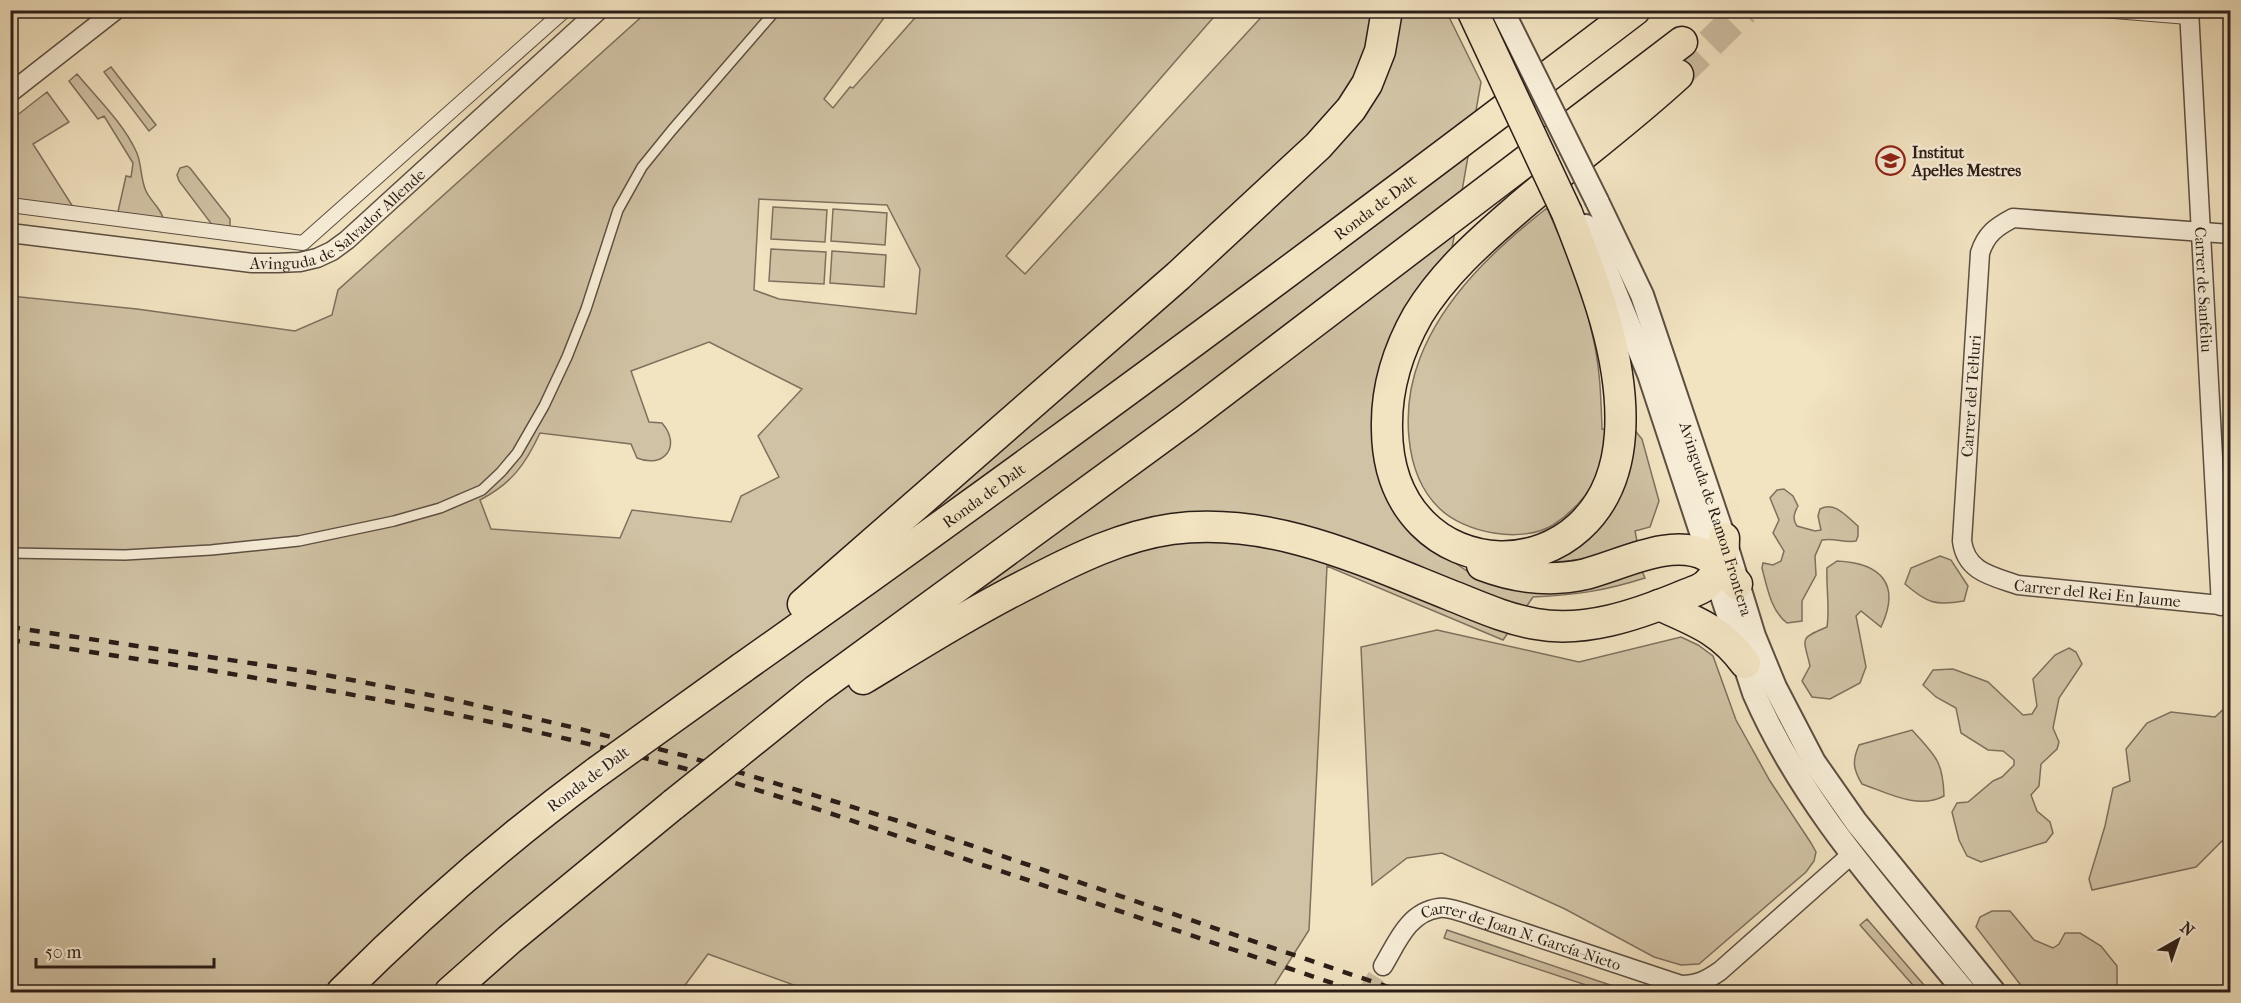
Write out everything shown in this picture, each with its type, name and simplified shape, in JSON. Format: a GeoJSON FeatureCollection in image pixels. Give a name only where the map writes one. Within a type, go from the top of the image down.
{"type":"FeatureCollection","features":[{"type":"Feature","properties":{"kind":"highway"},"geometry":{"type":"LineString","coordinates":[[738,666],[1178,276],[1318,146],[1351,110],[1367,84],[1380,51],[1387,10]]}},
{"type":"Feature","properties":{"kind":"highway"},"geometry":{"type":"LineString","coordinates":[[1434,535],[1460,548],[1488,557],[1511,557],[1548,548],[1576,531],[1598,507],[1611,481],[1621,433],[1619,396],[1613,356],[1591,275],[1580,206],[1473,10]]}},
{"type":"Feature","properties":{"kind":"highway","name":"Ronda de Dalt"},"geometry":{"type":"LineString","coordinates":[[342,993],[381,954],[485,860],[559,800],[738,666],[871,575],[1369,212],[1635,10]]}},
{"type":"Feature","properties":{"kind":"highway"},"geometry":{"type":"LineString","coordinates":[[454,988],[527,925],[734,756],[825,693],[1682,42]]}},
{"type":"Feature","properties":{"kind":"highway"},"geometry":{"type":"LineString","coordinates":[[825,693],[1058,568],[1105,547],[1139,536],[1173,529],[1217,526],[1261,531],[1309,542],[1358,557],[1505,616],[1538,625],[1560,627],[1598,623],[1659,605],[1704,587],[1721,563],[1693,551],[1666,551],[1634,558],[1585,574],[1546,578],[1523,577],[1482,565],[1464,556],[1434,535],[1409,508],[1392,476],[1387,445],[1387,413],[1391,380],[1401,349],[1418,316],[1438,286],[1468,253],[1528,200],[1647,104],[1678,75]]}},
{"type":"Feature","properties":{"kind":"highway"},"geometry":{"type":"LineString","coordinates":[[1659,605],[1708,626],[1724,638],[1745,663]]}},
{"type":"Feature","properties":{"kind":"street"},"geometry":{"type":"LineString","coordinates":[[10,93],[116,10]]}},
{"type":"Feature","properties":{"kind":"street"},"geometry":{"type":"LineString","coordinates":[[10,205],[303,243],[565,10]]}},
{"type":"Feature","properties":{"kind":"street","name":"Avinguda de Salvador Allende"},"geometry":{"type":"LineString","coordinates":[[10,233],[252,263],[300,262],[317,258],[332,251],[353,235],[599,10]]}},
{"type":"Feature","properties":{"kind":"street","name":"Avinguda de Ramon Frontera"},"geometry":{"type":"LineString","coordinates":[[1502,10],[1649,374],[1721,563],[1775,687],[1815,762],[1856,822],[1994,993]]}},
{"type":"Feature","properties":{"kind":"street"},"geometry":{"type":"LineString","coordinates":[[2102,10],[2189,14]]}},
{"type":"Feature","properties":{"kind":"street","name":"Carrer de Sanfeliu"},"geometry":{"type":"LineString","coordinates":[[2189,14],[2200,232],[2226,606]]}},
{"type":"Feature","properties":{"kind":"street","name":"Carrer del Tel·luri"},"geometry":{"type":"LineString","coordinates":[[1971,564],[1964,553],[1962,541],[1979,264],[1983,242],[1993,229],[2013,218],[2200,232]]}},
{"type":"Feature","properties":{"kind":"street"},"geometry":{"type":"LineString","coordinates":[[2200,232],[2230,234]]}},
{"type":"Feature","properties":{"kind":"street","name":"Avinguda de Ramon Frontera"},"geometry":{"type":"LineString","coordinates":[[1721,563],[1745,663],[1754,693],[1771,732],[1808,795],[1851,855],[1965,993]]}},
{"type":"Feature","properties":{"kind":"street","name":"Carrer del Rei En Jaume"},"geometry":{"type":"LineString","coordinates":[[1971,564],[1991,576],[2018,585],[2226,606]]}},
{"type":"Feature","properties":{"kind":"street","name":"Carrer de Joan N. García-Nieto"},"geometry":{"type":"LineString","coordinates":[[1383,966],[1409,923],[1422,912],[1441,908],[1462,912],[1681,985],[1694,985],[1704,982],[1720,971],[1851,855]]}},
{"type":"Feature","properties":{"kind":"lane"},"geometry":{"type":"LineString","coordinates":[[10,553],[125,555],[299,542],[394,521],[440,508],[482,490],[517,453],[544,406],[586,309],[618,210],[642,167],[776,10]]}},
{"type":"Feature","properties":{"kind":"shaded area"},"geometry":{"type":"Polygon","coordinates":[[[648,11],[889,11],[824,99],[833,108],[921,11],[1219,11],[1006,256],[1025,274],[1267,11],[1446,11],[1481,82],[1451,254],[1378,411],[1442,554],[1473,575],[1641,569],[1645,578],[1590,592],[1533,597],[1503,640],[1327,566],[1309,930],[1270,992],[813,992],[708,954],[680,992],[11,992],[11,296],[137,309],[295,331],[332,315],[338,290],[648,11]],[[759,199],[754,290],[779,299],[916,314],[920,269],[887,205],[759,199]],[[709,342],[631,371],[649,422],[662,423],[668,432],[670,447],[662,458],[647,461],[637,458],[631,444],[540,433],[529,455],[509,480],[480,500],[491,529],[620,538],[632,510],[731,522],[741,496],[779,477],[758,436],[802,389],[709,342]]]}},
{"type":"Feature","properties":{"kind":"shaded area"},"geometry":{"type":"Polygon","coordinates":[[[111,67],[156,125],[149,131],[104,72],[111,67]]]}},
{"type":"Feature","properties":{"kind":"shaded area"},"geometry":{"type":"Polygon","coordinates":[[[77,74],[131,141],[138,156],[146,191],[164,222],[117,216],[126,176],[131,177],[133,163],[104,116],[98,119],[69,81],[77,74]]]}},
{"type":"Feature","properties":{"kind":"shaded area"},"geometry":{"type":"Polygon","coordinates":[[[47,92],[69,122],[33,144],[75,210],[11,202],[11,120],[47,92]]]}},
{"type":"Feature","properties":{"kind":"shaded area"},"geometry":{"type":"Polygon","coordinates":[[[187,166],[230,219],[230,227],[216,230],[179,181],[177,175],[180,168],[187,166]]]}},
{"type":"Feature","properties":{"kind":"shaded area"},"geometry":{"type":"Polygon","coordinates":[[[773,207],[827,210],[825,242],[771,239],[773,207]]]}},
{"type":"Feature","properties":{"kind":"shaded area"},"geometry":{"type":"Polygon","coordinates":[[[1547,208],[1584,301],[1595,345],[1601,393],[1602,429],[1609,430],[1597,476],[1586,494],[1571,511],[1553,525],[1540,531],[1510,535],[1494,533],[1463,524],[1450,517],[1427,493],[1412,457],[1408,416],[1410,396],[1414,376],[1430,335],[1457,294],[1491,257],[1547,208]]]}},
{"type":"Feature","properties":{"kind":"shaded area"},"geometry":{"type":"Polygon","coordinates":[[[833,209],[887,213],[885,245],[831,241],[833,209]]]}},
{"type":"Feature","properties":{"kind":"shaded area"},"geometry":{"type":"Polygon","coordinates":[[[771,249],[826,252],[824,284],[769,281],[771,249]]]}},
{"type":"Feature","properties":{"kind":"shaded area"},"geometry":{"type":"Polygon","coordinates":[[[832,251],[886,255],[884,287],[830,283],[832,251]]]}},
{"type":"Feature","properties":{"kind":"shaded area"},"geometry":{"type":"Polygon","coordinates":[[[1633,428],[1642,439],[1659,501],[1650,527],[1635,531],[1637,541],[1578,560],[1544,563],[1587,537],[1611,511],[1627,471],[1633,428]]]}},
{"type":"Feature","properties":{"kind":"shaded area"},"geometry":{"type":"Polygon","coordinates":[[[1784,489],[1793,496],[1798,506],[1794,516],[1797,526],[1815,531],[1821,530],[1818,516],[1820,509],[1831,507],[1840,511],[1858,526],[1856,541],[1822,540],[1815,556],[1816,575],[1802,601],[1802,621],[1787,623],[1773,605],[1762,568],[1763,563],[1773,565],[1781,561],[1784,551],[1773,533],[1779,520],[1770,498],[1777,490],[1784,489]]]}},
{"type":"Feature","properties":{"kind":"shaded area"},"geometry":{"type":"Polygon","coordinates":[[[1940,556],[1951,560],[1968,586],[1964,601],[1932,602],[1905,584],[1911,568],[1940,556]]]}},
{"type":"Feature","properties":{"kind":"shaded area"},"geometry":{"type":"Polygon","coordinates":[[[1837,561],[1866,566],[1883,579],[1888,588],[1887,612],[1881,627],[1861,611],[1856,616],[1866,667],[1860,683],[1830,699],[1812,697],[1802,681],[1810,666],[1805,640],[1827,627],[1827,568],[1837,561]]]}},
{"type":"Feature","properties":{"kind":"shaded area"},"geometry":{"type":"Polygon","coordinates":[[[1437,630],[1579,662],[1681,637],[1698,645],[1713,656],[1736,720],[1770,781],[1816,852],[1814,861],[1806,872],[1699,964],[1681,965],[1654,957],[1565,909],[1442,853],[1407,858],[1372,885],[1361,647],[1437,630]]]}},
{"type":"Feature","properties":{"kind":"shaded area"},"geometry":{"type":"Polygon","coordinates":[[[2069,648],[2076,652],[2082,664],[2059,698],[2053,728],[2059,742],[2057,749],[2041,764],[2039,786],[2031,795],[2037,811],[2050,822],[2053,833],[2046,842],[1981,862],[1967,856],[1959,840],[1952,812],[1957,803],[1968,802],[1993,781],[2002,777],[2014,765],[2014,760],[2003,751],[1988,750],[1961,733],[1956,708],[1936,697],[1923,685],[1933,670],[1953,669],[1988,682],[2023,715],[2032,714],[2037,706],[2033,679],[2055,655],[2069,648]]]}},
{"type":"Feature","properties":{"kind":"shaded area"},"geometry":{"type":"Polygon","coordinates":[[[2229,704],[2230,833],[2196,867],[2092,890],[2089,879],[2105,826],[2113,788],[2130,781],[2126,749],[2147,723],[2171,712],[2215,717],[2229,704]]]}},
{"type":"Feature","properties":{"kind":"shaded area"},"geometry":{"type":"Polygon","coordinates":[[[1912,730],[1927,746],[1940,766],[1944,796],[1934,800],[1913,801],[1862,784],[1854,765],[1859,745],[1912,730]]]}},
{"type":"Feature","properties":{"kind":"shaded area"},"geometry":{"type":"Polygon","coordinates":[[[1992,911],[2010,911],[2034,940],[2053,948],[2059,944],[2065,933],[2080,933],[2101,946],[2117,966],[2117,987],[2113,992],[2026,992],[1976,927],[1980,917],[1992,911]]]}},
{"type":"Feature","properties":{"kind":"shaded area"},"geometry":{"type":"Polygon","coordinates":[[[1867,919],[1930,992],[1919,992],[1860,925],[1867,919]]]}},
{"type":"Feature","properties":{"kind":"shaded area"},"geometry":{"type":"Polygon","coordinates":[[[1447,930],[1631,992],[1607,992],[1444,938],[1447,930]]]}},
{"type":"Feature","properties":{"kind":"tunnel"},"geometry":{"type":"LineString","coordinates":[[1678,75],[1744,10]]}},
{"type":"Feature","properties":{"kind":"tunnel"},"geometry":{"type":"LineString","coordinates":[[1367,992],[1383,966]]}},
{"type":"Feature","properties":{"kind":"railway"},"geometry":{"type":"LineString","coordinates":[[10,627],[310,672],[445,698],[686,756],[905,823],[1403,992]]}},
{"type":"Feature","properties":{"kind":"railway"},"geometry":{"type":"LineString","coordinates":[[10,640],[179,665],[347,694],[514,727],[679,767],[827,812],[1359,992]]}},
{"type":"Feature","properties":{"kind":"place","name":"Institut Apel·les Mestres"},"geometry":{"type":"Point","coordinates":[1891,161]}}]}
